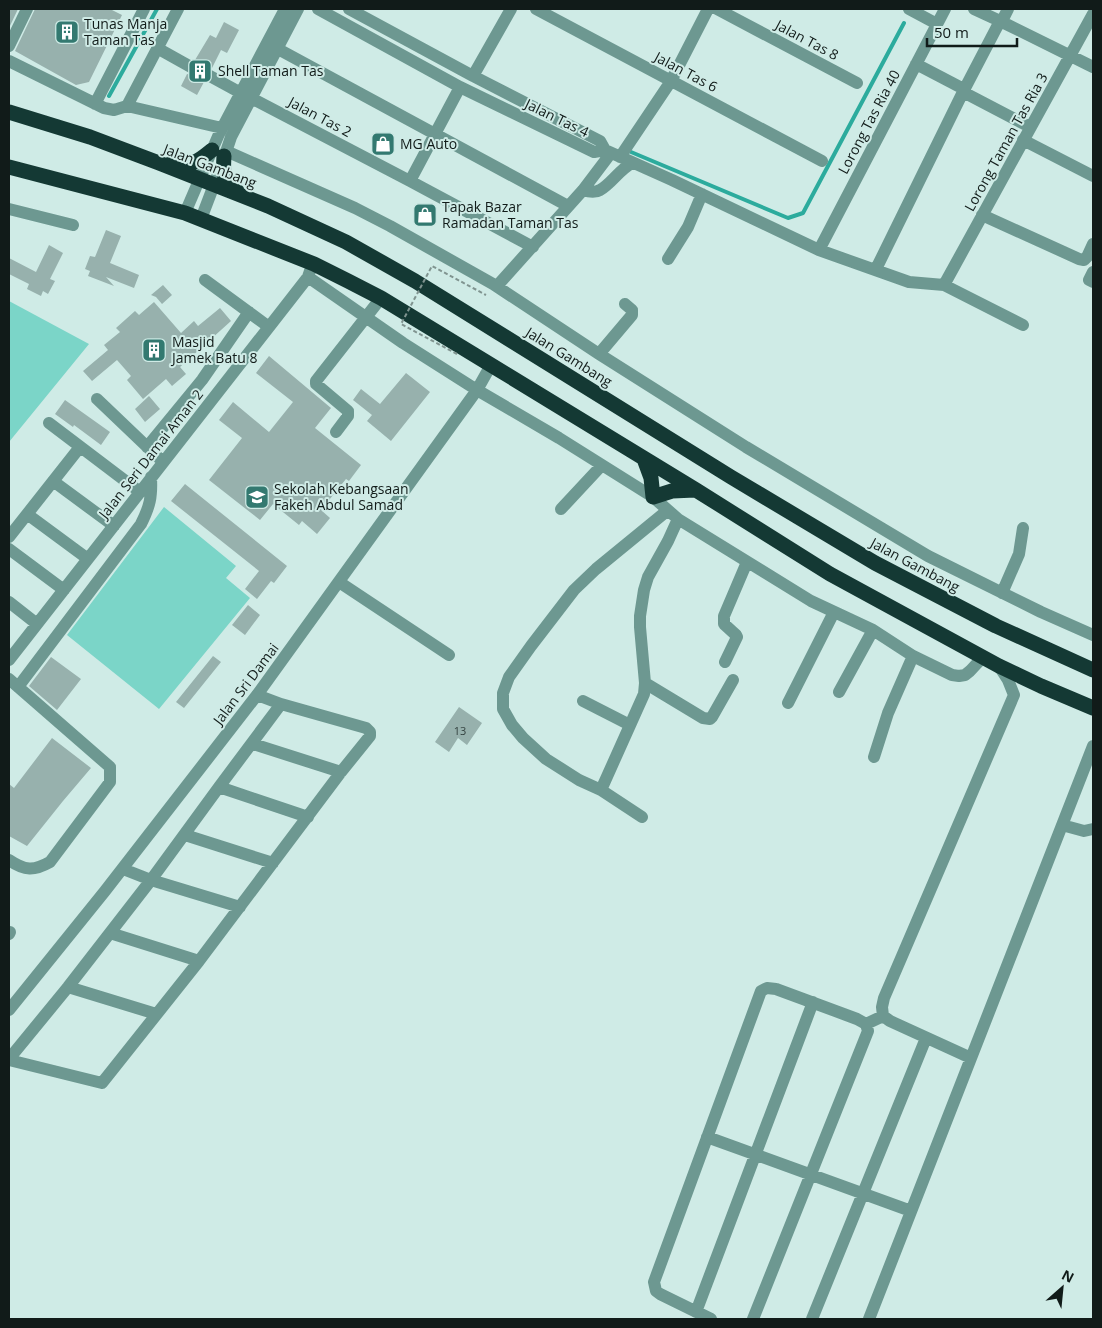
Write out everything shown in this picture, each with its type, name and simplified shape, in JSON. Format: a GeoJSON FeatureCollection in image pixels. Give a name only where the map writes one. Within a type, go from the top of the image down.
{"type":"FeatureCollection","features":[{"type":"Feature","properties":{"kind":"highway","name":"Jalan Gambang"},"geometry":{"type":"LineString","coordinates":[[9,112],[90,137],[159,163],[248,198],[346,242],[415,281],[731,477],[875,563],[996,626],[1093,670]]}},
{"type":"Feature","properties":{"kind":"highway"},"geometry":{"type":"LineString","coordinates":[[159,163],[187,164],[221,152],[226,181],[235,190],[248,198]]}},
{"type":"Feature","properties":{"kind":"highway"},"geometry":{"type":"LineString","coordinates":[[9,167],[185,213],[202,219],[311,270],[381,298],[830,574],[999,666],[1093,708]]}},
{"type":"Feature","properties":{"kind":"highway"},"geometry":{"type":"LineString","coordinates":[[644,459],[651,478],[653,498],[672,491],[696,490]]}},
{"type":"Feature","properties":{"kind":"street"},"geometry":{"type":"LineString","coordinates":[[9,46],[27,9]]}},
{"type":"Feature","properties":{"kind":"street"},"geometry":{"type":"LineString","coordinates":[[95,104],[144,9]]}},
{"type":"Feature","properties":{"kind":"street"},"geometry":{"type":"LineString","coordinates":[[127,106],[178,9]]}},
{"type":"Feature","properties":{"kind":"street"},"geometry":{"type":"LineString","coordinates":[[185,213],[199,179],[231,137],[246,96],[285,9]]}},
{"type":"Feature","properties":{"kind":"street"},"geometry":{"type":"LineString","coordinates":[[202,219],[215,185],[221,152],[222,128],[278,49],[298,9]]}},
{"type":"Feature","properties":{"kind":"street","name":"Jalan Tas 4"},"geometry":{"type":"LineString","coordinates":[[318,9],[460,87],[594,152],[617,156]]}},
{"type":"Feature","properties":{"kind":"street","name":"Jalan Tas 4"},"geometry":{"type":"LineString","coordinates":[[349,9],[473,76],[600,141],[617,156]]}},
{"type":"Feature","properties":{"kind":"street"},"geometry":{"type":"LineString","coordinates":[[473,76],[511,9]]}},
{"type":"Feature","properties":{"kind":"street","name":"Jalan Tas 6"},"geometry":{"type":"LineString","coordinates":[[536,9],[822,161]]}},
{"type":"Feature","properties":{"kind":"street"},"geometry":{"type":"LineString","coordinates":[[496,286],[568,206],[617,156],[671,81],[708,9]]}},
{"type":"Feature","properties":{"kind":"street","name":"Jalan Tas 8"},"geometry":{"type":"LineString","coordinates":[[718,9],[857,83]]}},
{"type":"Feature","properties":{"kind":"street"},"geometry":{"type":"LineString","coordinates":[[909,9],[937,24]]}},
{"type":"Feature","properties":{"kind":"street","name":"Lorong Tas Ria 40"},"geometry":{"type":"LineString","coordinates":[[819,250],[945,9]]}},
{"type":"Feature","properties":{"kind":"street"},"geometry":{"type":"LineString","coordinates":[[974,9],[1093,67]]}},
{"type":"Feature","properties":{"kind":"street"},"geometry":{"type":"LineString","coordinates":[[876,269],[963,92],[1008,9]]}},
{"type":"Feature","properties":{"kind":"street","name":"Lorong Taman Tas Ria 3"},"geometry":{"type":"LineString","coordinates":[[944,285],[1093,14]]}},
{"type":"Feature","properties":{"kind":"street"},"geometry":{"type":"LineString","coordinates":[[157,48],[192,67]]}},
{"type":"Feature","properties":{"kind":"street"},"geometry":{"type":"LineString","coordinates":[[278,49],[568,206]]}},
{"type":"Feature","properties":{"kind":"street"},"geometry":{"type":"LineString","coordinates":[[9,62],[104,108],[114,110],[127,106],[222,128]]}},
{"type":"Feature","properties":{"kind":"street"},"geometry":{"type":"LineString","coordinates":[[916,64],[960,87],[963,92],[1030,127]]}},
{"type":"Feature","properties":{"kind":"street","name":"Jalan Tas 2"},"geometry":{"type":"LineString","coordinates":[[208,75],[410,180],[532,247]]}},
{"type":"Feature","properties":{"kind":"street"},"geometry":{"type":"LineString","coordinates":[[410,180],[460,87]]}},
{"type":"Feature","properties":{"kind":"street"},"geometry":{"type":"LineString","coordinates":[[1023,140],[1093,176]]}},
{"type":"Feature","properties":{"kind":"street"},"geometry":{"type":"LineString","coordinates":[[221,152],[355,208],[390,226],[496,286],[746,447],[920,551],[1041,612],[1093,635]]}},
{"type":"Feature","properties":{"kind":"street"},"geometry":{"type":"LineString","coordinates":[[583,190],[592,192],[600,190],[625,167],[617,156]]}},
{"type":"Feature","properties":{"kind":"street"},"geometry":{"type":"LineString","coordinates":[[617,156],[819,250],[876,269],[898,279],[909,282],[944,285],[1023,325]]}},
{"type":"Feature","properties":{"kind":"street"},"geometry":{"type":"LineString","coordinates":[[668,259],[688,227],[702,194]]}},
{"type":"Feature","properties":{"kind":"street"},"geometry":{"type":"LineString","coordinates":[[9,209],[73,226]]}},
{"type":"Feature","properties":{"kind":"street"},"geometry":{"type":"LineString","coordinates":[[982,215],[1079,259],[1084,260],[1087,257],[1093,244]]}},
{"type":"Feature","properties":{"kind":"street"},"geometry":{"type":"LineString","coordinates":[[311,270],[367,317],[399,340],[477,390],[602,465],[653,498],[673,514],[811,601],[873,630],[913,656],[952,675],[965,675],[983,657]]}},
{"type":"Feature","properties":{"kind":"street","name":"Jalan Seri Damai Aman 2"},"geometry":{"type":"LineString","coordinates":[[10,656],[114,526],[311,270]]}},
{"type":"Feature","properties":{"kind":"street"},"geometry":{"type":"LineString","coordinates":[[1093,272],[1089,280],[1093,282]]}},
{"type":"Feature","properties":{"kind":"street"},"geometry":{"type":"LineString","coordinates":[[205,280],[269,326]]}},
{"type":"Feature","properties":{"kind":"street"},"geometry":{"type":"LineString","coordinates":[[336,432],[348,416],[348,411],[316,384],[316,381],[381,298]]}},
{"type":"Feature","properties":{"kind":"street"},"geometry":{"type":"LineString","coordinates":[[599,354],[632,315],[632,310],[625,304]]}},
{"type":"Feature","properties":{"kind":"street"},"geometry":{"type":"LineString","coordinates":[[147,447],[202,380],[249,312]]}},
{"type":"Feature","properties":{"kind":"street","name":"Jalan Sri Damai"},"geometry":{"type":"LineString","coordinates":[[9,1010],[123,868],[257,695],[477,390],[491,365]]}},
{"type":"Feature","properties":{"kind":"street"},"geometry":{"type":"LineString","coordinates":[[97,399],[163,462]]}},
{"type":"Feature","properties":{"kind":"street"},"geometry":{"type":"LineString","coordinates":[[49,423],[140,492]]}},
{"type":"Feature","properties":{"kind":"street"},"geometry":{"type":"LineString","coordinates":[[9,537],[80,447]]}},
{"type":"Feature","properties":{"kind":"street"},"geometry":{"type":"LineString","coordinates":[[561,509],[602,465]]}},
{"type":"Feature","properties":{"kind":"street"},"geometry":{"type":"LineString","coordinates":[[9,860],[18,866],[37,869],[50,862],[110,782],[110,767],[14,683],[141,524],[148,510],[152,493],[152,477]]}},
{"type":"Feature","properties":{"kind":"street"},"geometry":{"type":"LineString","coordinates":[[53,481],[114,526]]}},
{"type":"Feature","properties":{"kind":"street"},"geometry":{"type":"LineString","coordinates":[[27,514],[88,559]]}},
{"type":"Feature","properties":{"kind":"street"},"geometry":{"type":"LineString","coordinates":[[601,790],[644,694],[645,683],[640,616],[644,590],[648,577],[668,541],[673,514]]}},
{"type":"Feature","properties":{"kind":"street"},"geometry":{"type":"LineString","coordinates":[[642,817],[601,790],[561,770],[546,759],[512,725],[503,709],[503,693],[509,677],[574,590],[596,569],[673,514]]}},
{"type":"Feature","properties":{"kind":"street"},"geometry":{"type":"LineString","coordinates":[[1002,593],[1019,554],[1023,528]]}},
{"type":"Feature","properties":{"kind":"street"},"geometry":{"type":"LineString","coordinates":[[9,549],[64,590]]}},
{"type":"Feature","properties":{"kind":"street"},"geometry":{"type":"LineString","coordinates":[[725,662],[737,637],[724,624],[724,616],[747,562]]}},
{"type":"Feature","properties":{"kind":"street"},"geometry":{"type":"LineString","coordinates":[[339,582],[448,655]]}},
{"type":"Feature","properties":{"kind":"street"},"geometry":{"type":"LineString","coordinates":[[9,602],[37,624]]}},
{"type":"Feature","properties":{"kind":"street"},"geometry":{"type":"LineString","coordinates":[[788,703],[834,612]]}},
{"type":"Feature","properties":{"kind":"street"},"geometry":{"type":"LineString","coordinates":[[839,692],[873,630]]}},
{"type":"Feature","properties":{"kind":"street"},"geometry":{"type":"LineString","coordinates":[[874,757],[888,712],[913,656]]}},
{"type":"Feature","properties":{"kind":"street"},"geometry":{"type":"LineString","coordinates":[[999,666],[1008,680],[1014,695]]}},
{"type":"Feature","properties":{"kind":"street"},"geometry":{"type":"LineString","coordinates":[[645,683],[703,718],[708,719],[712,717],[733,680]]}},
{"type":"Feature","properties":{"kind":"street"},"geometry":{"type":"LineString","coordinates":[[971,1058],[890,1022],[883,1016],[882,1007],[884,998],[1014,695],[1027,688],[1041,686]]}},
{"type":"Feature","properties":{"kind":"street"},"geometry":{"type":"LineString","coordinates":[[257,695],[281,704],[366,728],[370,732],[370,736],[340,772],[199,961],[102,1084],[9,1060],[151,880],[281,704]]}},
{"type":"Feature","properties":{"kind":"street"},"geometry":{"type":"LineString","coordinates":[[583,701],[630,725]]}},
{"type":"Feature","properties":{"kind":"street"},"geometry":{"type":"LineString","coordinates":[[253,744],[340,772]]}},
{"type":"Feature","properties":{"kind":"street"},"geometry":{"type":"LineString","coordinates":[[869,1319],[1093,746]]}},
{"type":"Feature","properties":{"kind":"street"},"geometry":{"type":"LineString","coordinates":[[219,787],[308,817]]}},
{"type":"Feature","properties":{"kind":"street"},"geometry":{"type":"LineString","coordinates":[[1062,825],[1084,831],[1093,829]]}},
{"type":"Feature","properties":{"kind":"street"},"geometry":{"type":"LineString","coordinates":[[185,835],[273,863]]}},
{"type":"Feature","properties":{"kind":"street"},"geometry":{"type":"LineString","coordinates":[[123,868],[151,880],[240,907]]}},
{"type":"Feature","properties":{"kind":"street"},"geometry":{"type":"LineString","coordinates":[[110,933],[199,961]]}},
{"type":"Feature","properties":{"kind":"street"},"geometry":{"type":"LineString","coordinates":[[68,987],[157,1013]]}},
{"type":"Feature","properties":{"kind":"street"},"geometry":{"type":"LineString","coordinates":[[711,1319],[660,1294],[656,1291],[654,1282],[760,991],[764,988],[771,988],[857,1019],[866,1024],[868,1031],[753,1319]]}},
{"type":"Feature","properties":{"kind":"street"},"geometry":{"type":"LineString","coordinates":[[696,1312],[813,1002]]}},
{"type":"Feature","properties":{"kind":"street"},"geometry":{"type":"LineString","coordinates":[[866,1024],[883,1016]]}},
{"type":"Feature","properties":{"kind":"street"},"geometry":{"type":"LineString","coordinates":[[812,1319],[926,1038]]}},
{"type":"Feature","properties":{"kind":"street"},"geometry":{"type":"LineString","coordinates":[[707,1137],[911,1211]]}},
{"type":"Feature","properties":{"kind":"path"},"geometry":{"type":"LineString","coordinates":[[457,354],[401,324],[432,266],[486,295]]}},
{"type":"Feature","properties":{"kind":"green space"},"geometry":{"type":"Polygon","coordinates":[[[9,301],[89,344],[9,442],[9,301]]]}},
{"type":"Feature","properties":{"kind":"green space"},"geometry":{"type":"Polygon","coordinates":[[[164,507],[236,566],[226,578],[250,598],[159,709],[67,635],[164,507]]]}},
{"type":"Feature","properties":{"kind":"building"},"geometry":{"type":"Polygon","coordinates":[[[9,9],[18,9],[9,28],[9,9]]]}},
{"type":"Feature","properties":{"kind":"building","name":"Tunas Manja Taman Tas"},"geometry":{"type":"Polygon","coordinates":[[[35,9],[110,9],[122,15],[89,82],[76,85],[15,51],[35,9]]]}},
{"type":"Feature","properties":{"kind":"building","name":"Shell Taman Tas"},"geometry":{"type":"Polygon","coordinates":[[[224,22],[239,30],[227,53],[221,50],[212,68],[207,67],[201,71],[200,76],[204,82],[197,95],[181,86],[187,74],[192,75],[198,71],[199,66],[195,60],[210,35],[216,38],[224,22]]]}},
{"type":"Feature","properties":{"kind":"building"},"geometry":{"type":"Polygon","coordinates":[[[106,230],[121,236],[110,263],[139,275],[134,288],[106,277],[114,286],[88,276],[90,271],[85,269],[90,256],[95,257],[106,230]]]}},
{"type":"Feature","properties":{"kind":"building"},"geometry":{"type":"Polygon","coordinates":[[[49,245],[63,253],[50,279],[55,281],[48,294],[43,291],[41,296],[27,289],[29,284],[9,274],[9,258],[36,272],[49,245]]]}},
{"type":"Feature","properties":{"kind":"building"},"geometry":{"type":"Polygon","coordinates":[[[163,285],[172,295],[162,304],[156,297],[151,295],[163,285]]]}},
{"type":"Feature","properties":{"kind":"building","name":"Masjid Jamek Batu 8"},"geometry":{"type":"Polygon","coordinates":[[[154,302],[181,333],[194,321],[198,326],[220,308],[231,321],[180,367],[186,374],[172,386],[166,379],[143,399],[127,380],[131,376],[117,360],[92,381],[83,371],[108,350],[104,345],[120,332],[116,328],[135,311],[139,315],[154,302]]]}},
{"type":"Feature","properties":{"kind":"building"},"geometry":{"type":"Polygon","coordinates":[[[269,356],[331,408],[315,428],[361,465],[349,481],[346,479],[321,510],[330,518],[317,534],[302,521],[299,525],[273,504],[260,520],[209,480],[242,438],[219,420],[233,402],[269,432],[293,402],[256,373],[269,356]]]}},
{"type":"Feature","properties":{"kind":"building"},"geometry":{"type":"Polygon","coordinates":[[[406,373],[430,392],[391,441],[367,421],[372,415],[353,400],[361,389],[380,404],[406,373]]]}},
{"type":"Feature","properties":{"kind":"building"},"geometry":{"type":"Polygon","coordinates":[[[149,396],[160,409],[145,422],[135,409],[149,396]]]}},
{"type":"Feature","properties":{"kind":"building"},"geometry":{"type":"Polygon","coordinates":[[[65,400],[110,432],[101,445],[55,414],[65,400]]]}},
{"type":"Feature","properties":{"kind":"building"},"geometry":{"type":"Polygon","coordinates":[[[185,484],[287,566],[274,583],[271,581],[257,599],[245,589],[259,571],[171,501],[185,484]]]}},
{"type":"Feature","properties":{"kind":"building"},"geometry":{"type":"Polygon","coordinates":[[[248,605],[260,615],[245,635],[232,625],[248,605]]]}},
{"type":"Feature","properties":{"kind":"building"},"geometry":{"type":"Polygon","coordinates":[[[213,656],[221,662],[184,708],[176,702],[213,656]]]}},
{"type":"Feature","properties":{"kind":"building"},"geometry":{"type":"Polygon","coordinates":[[[51,657],[81,679],[57,710],[29,686],[51,657]]]}},
{"type":"Feature","properties":{"kind":"building"},"geometry":{"type":"Polygon","coordinates":[[[459,707],[482,723],[467,745],[458,738],[449,752],[435,742],[459,707]]]}},
{"type":"Feature","properties":{"kind":"building"},"geometry":{"type":"Polygon","coordinates":[[[52,738],[91,768],[27,846],[9,836],[9,784],[14,788],[52,738]]]}},
{"type":"Feature","properties":{"kind":"waterway"},"geometry":{"type":"LineString","coordinates":[[109,96],[157,9]]}},
{"type":"Feature","properties":{"kind":"waterway"},"geometry":{"type":"LineString","coordinates":[[631,152],[788,218],[803,213],[904,23]]}},
{"type":"Feature","properties":{"kind":"tunnel"},"geometry":{"type":"LineString","coordinates":[[191,67],[208,75]]}},
{"type":"Feature","properties":{"kind":"place","name":"Tunas Manja Taman Tas"},"geometry":{"type":"Point","coordinates":[67,32]}},
{"type":"Feature","properties":{"kind":"place","name":"Shell Taman Tas"},"geometry":{"type":"Point","coordinates":[200,71]}},
{"type":"Feature","properties":{"kind":"place","name":"MG Auto"},"geometry":{"type":"Point","coordinates":[383,144]}},
{"type":"Feature","properties":{"kind":"place","name":"Tapak Bazar Ramadan Taman Tas"},"geometry":{"type":"Point","coordinates":[425,215]}},
{"type":"Feature","properties":{"kind":"place","name":"Masjid Jamek Batu 8"},"geometry":{"type":"Point","coordinates":[154,350]}},
{"type":"Feature","properties":{"kind":"place","name":"Sekolah Kebangsaan Fakeh Abdul Samad"},"geometry":{"type":"Point","coordinates":[257,497]}}]}
